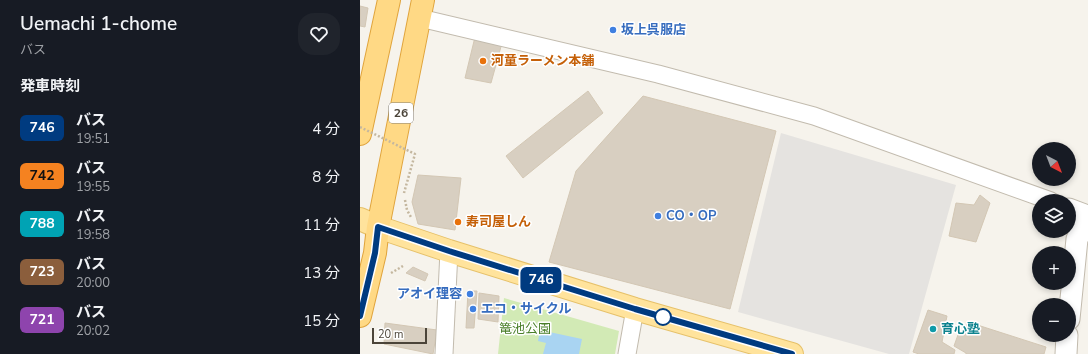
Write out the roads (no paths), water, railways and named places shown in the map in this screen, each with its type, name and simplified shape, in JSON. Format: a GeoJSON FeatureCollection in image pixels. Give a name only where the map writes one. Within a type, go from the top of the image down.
{"type":"FeatureCollection","features":[{"type":"Feature","properties":{"kind":"highway"},"geometry":{"type":"LineString","coordinates":[[360,134],[384,1]]}},
{"type":"Feature","properties":{"kind":"highway","name":"26"},"geometry":{"type":"LineString","coordinates":[[360,316],[375,253],[369,223],[422,9]]}},
{"type":"Feature","properties":{"kind":"main road"},"geometry":{"type":"LineString","coordinates":[[369,223],[449,251],[758,349],[792,354]]}},
{"type":"Feature","properties":{"kind":"street"},"geometry":{"type":"LineString","coordinates":[[422,9],[814,116],[1032,194]]}},
{"type":"Feature","properties":{"kind":"street"},"geometry":{"type":"LineString","coordinates":[[1076,210],[1088,214]]}},
{"type":"Feature","properties":{"kind":"street"},"geometry":{"type":"LineString","coordinates":[[1071,298],[1077,239],[1088,218]]}},
{"type":"Feature","properties":{"kind":"street"},"geometry":{"type":"LineString","coordinates":[[444,354],[449,251]]}},
{"type":"Feature","properties":{"kind":"street"},"geometry":{"type":"LineString","coordinates":[[627,354],[635,309]]}},
{"type":"Feature","properties":{"kind":"street"},"geometry":{"type":"LineString","coordinates":[[1066,354],[1067,342]]}},
{"type":"Feature","properties":{"kind":"water"},"geometry":{"type":"Polygon","coordinates":[[[540,330],[582,339],[579,354],[543,354],[546,343],[538,341],[540,330]]]}},
{"type":"Feature","properties":{"kind":"place","name":"坂上呉服店"},"geometry":{"type":"Point","coordinates":[613,30]}},
{"type":"Feature","properties":{"kind":"place","name":"河童ラーメン本舗"},"geometry":{"type":"Point","coordinates":[483,61]}},
{"type":"Feature","properties":{"kind":"place","name":"CO・OP"},"geometry":{"type":"Point","coordinates":[658,216]}},
{"type":"Feature","properties":{"kind":"place","name":"寿司屋しん"},"geometry":{"type":"Point","coordinates":[458,222]}},
{"type":"Feature","properties":{"kind":"place","name":"アオイ理容"},"geometry":{"type":"Point","coordinates":[470,294]}},
{"type":"Feature","properties":{"kind":"place","name":"エコ・サイクル"},"geometry":{"type":"Point","coordinates":[473,309]}},
{"type":"Feature","properties":{"kind":"place","name":"育心塾"},"geometry":{"type":"Point","coordinates":[933,329]}},
{"type":"Feature","properties":{"kind":"park label","name":"篭池公園"},"geometry":{"type":"Point","coordinates":[525,329]}}]}
